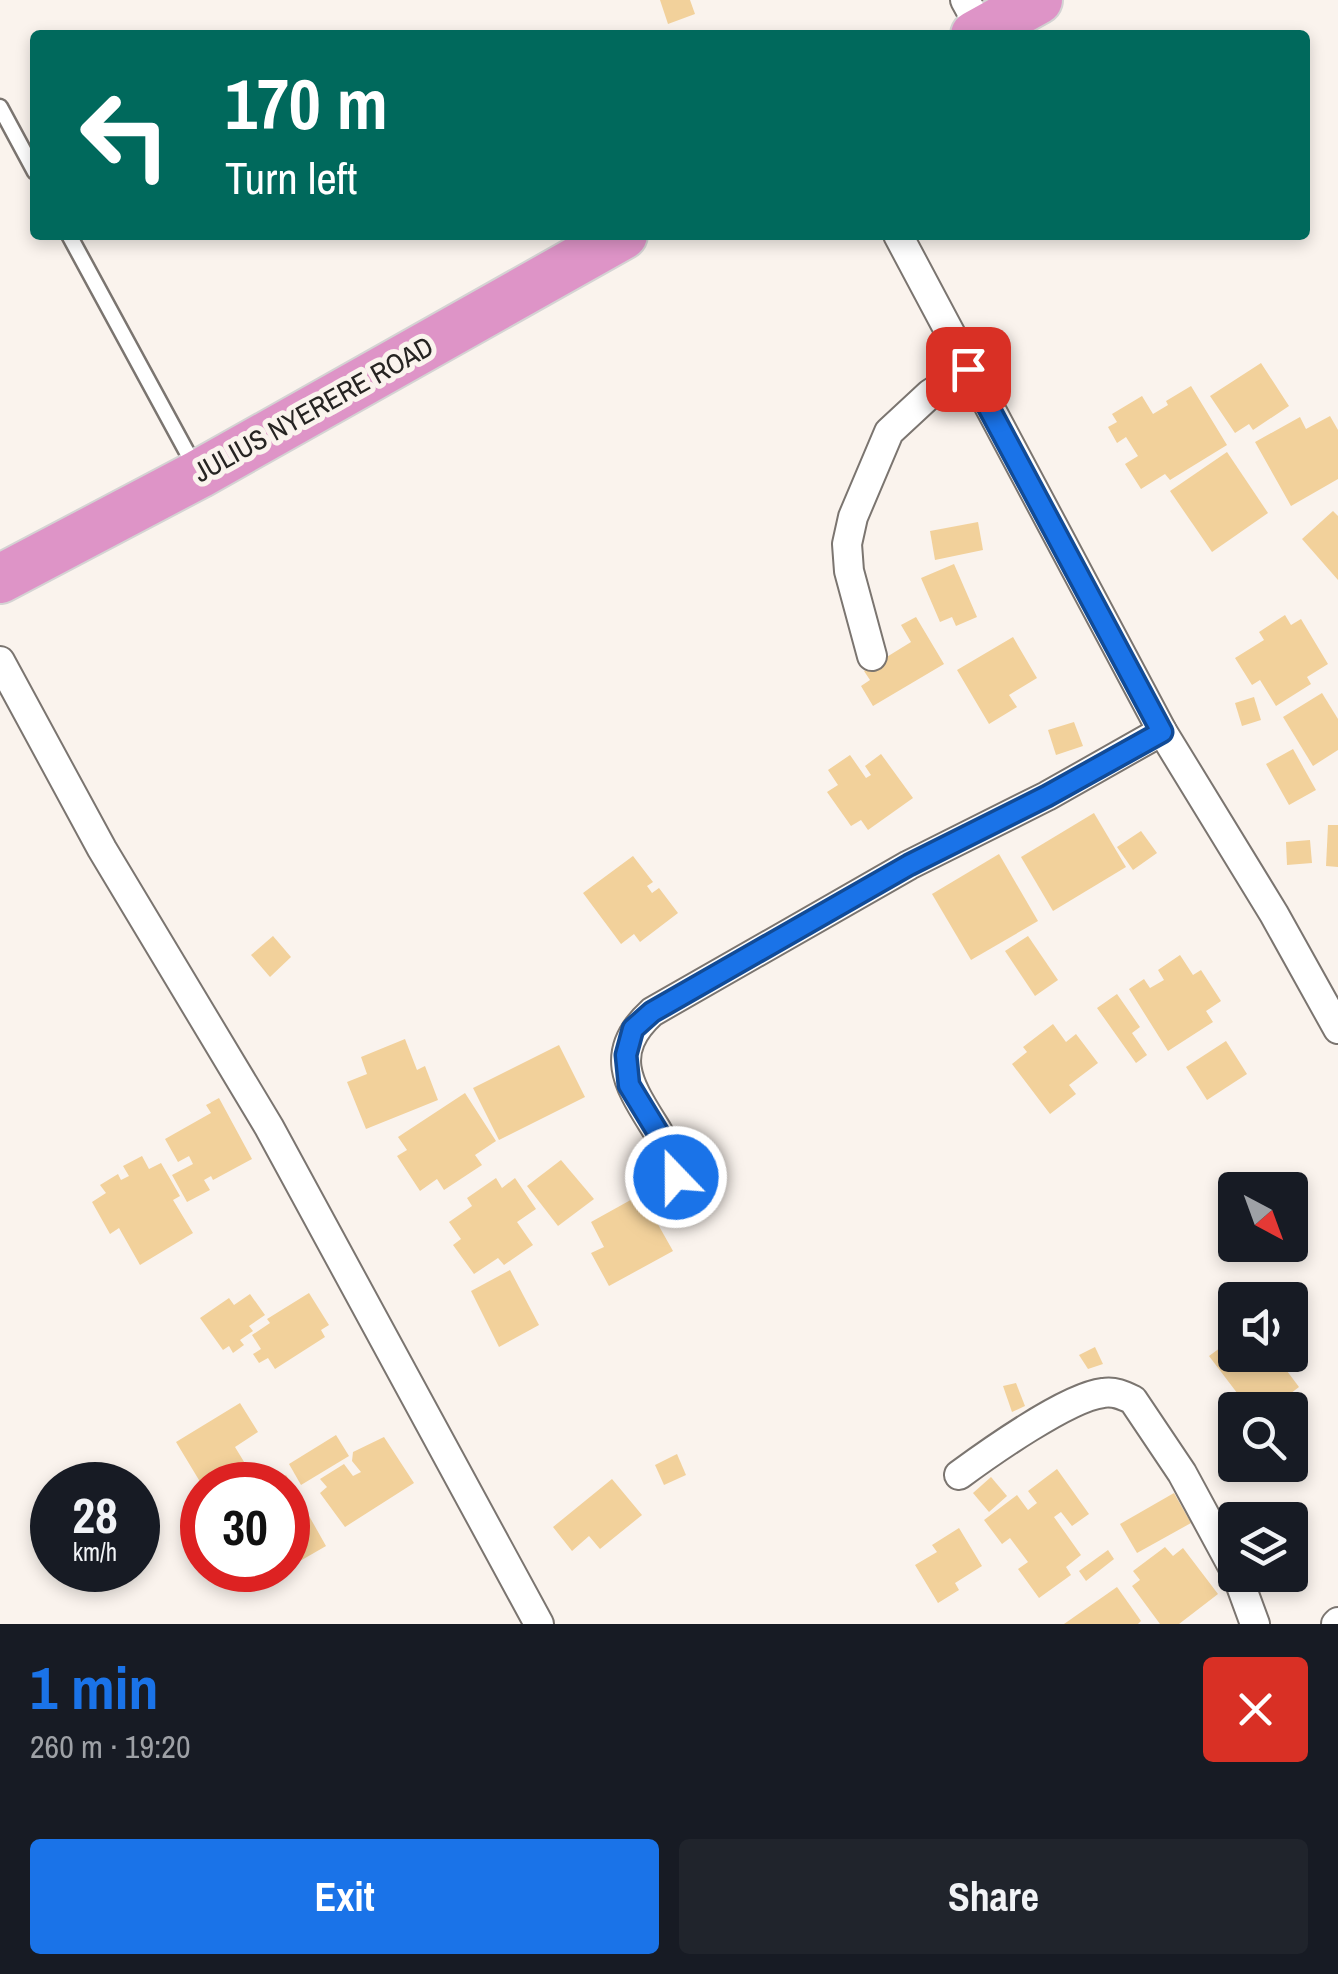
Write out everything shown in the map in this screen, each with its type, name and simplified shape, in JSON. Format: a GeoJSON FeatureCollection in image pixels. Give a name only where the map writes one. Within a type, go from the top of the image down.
{"type":"FeatureCollection","features":[{"type":"Feature","properties":{"kind":"highway"},"geometry":{"type":"LineString","coordinates":[[974,22],[1038,0]]}},
{"type":"Feature","properties":{"kind":"highway","name":"JULIUS NYERERE ROAD"},"geometry":{"type":"LineString","coordinates":[[0,579],[198,474],[613,240]]}},
{"type":"Feature","properties":{"kind":"street"},"geometry":{"type":"LineString","coordinates":[[901,240],[1162,732],[1274,914],[1338,1029]]}},
{"type":"Feature","properties":{"kind":"street"},"geometry":{"type":"LineString","coordinates":[[872,656],[849,571],[846,544],[853,517],[889,432],[930,394],[968,369]]}},
{"type":"Feature","properties":{"kind":"street"},"geometry":{"type":"LineString","coordinates":[[0,661],[102,849],[269,1127],[539,1624]]}},
{"type":"Feature","properties":{"kind":"street"},"geometry":{"type":"LineString","coordinates":[[676,1177],[660,1136],[629,1085],[626,1055],[633,1029],[652,1012],[909,865],[1047,796],[1162,732]]}},
{"type":"Feature","properties":{"kind":"street"},"geometry":{"type":"LineString","coordinates":[[959,1476],[994,1450],[1092,1395],[1121,1394],[1133,1400],[1182,1473],[1218,1540]]}},
{"type":"Feature","properties":{"kind":"street"},"geometry":{"type":"LineString","coordinates":[[1243,1592],[1255,1624]]}},
{"type":"Feature","properties":{"kind":"lane"},"geometry":{"type":"LineString","coordinates":[[0,108],[30,163]]}},
{"type":"Feature","properties":{"kind":"lane"},"geometry":{"type":"LineString","coordinates":[[72,240],[198,474]]}},
{"type":"Feature","properties":{"kind":"building"},"geometry":{"type":"Polygon","coordinates":[[[660,0],[690,0],[695,14],[668,24],[660,0]]]}},
{"type":"Feature","properties":{"kind":"building"},"geometry":{"type":"Polygon","coordinates":[[[1261,363],[1289,406],[1253,430],[1249,424],[1235,433],[1210,396],[1261,363]]]}},
{"type":"Feature","properties":{"kind":"building"},"geometry":{"type":"Polygon","coordinates":[[[1191,386],[1227,445],[1170,480],[1165,474],[1141,489],[1125,464],[1138,456],[1126,437],[1117,443],[1108,427],[1117,422],[1112,414],[1142,396],[1153,414],[1191,386]]]}},
{"type":"Feature","properties":{"kind":"building"},"geometry":{"type":"Polygon","coordinates":[[[1330,416],[1338,430],[1338,479],[1291,506],[1255,442],[1300,417],[1306,429],[1330,416]]]}},
{"type":"Feature","properties":{"kind":"building"},"geometry":{"type":"Polygon","coordinates":[[[1227,452],[1268,513],[1212,552],[1170,491],[1227,452]]]}},
{"type":"Feature","properties":{"kind":"building"},"geometry":{"type":"Polygon","coordinates":[[[1333,511],[1338,516],[1338,580],[1302,539],[1333,511]]]}},
{"type":"Feature","properties":{"kind":"building"},"geometry":{"type":"Polygon","coordinates":[[[978,522],[983,550],[935,560],[930,531],[978,522]]]}},
{"type":"Feature","properties":{"kind":"building"},"geometry":{"type":"Polygon","coordinates":[[[954,564],[977,617],[956,626],[952,617],[940,622],[921,578],[954,564]]]}},
{"type":"Feature","properties":{"kind":"building"},"geometry":{"type":"Polygon","coordinates":[[[1285,615],[1291,625],[1301,619],[1328,664],[1307,677],[1311,684],[1276,706],[1260,680],[1252,685],[1235,658],[1264,640],[1259,632],[1285,615]]]}},
{"type":"Feature","properties":{"kind":"building"},"geometry":{"type":"Polygon","coordinates":[[[916,617],[944,664],[873,706],[861,686],[870,680],[864,671],[911,642],[901,625],[916,617]]]}},
{"type":"Feature","properties":{"kind":"building"},"geometry":{"type":"Polygon","coordinates":[[[1013,637],[1037,678],[1009,695],[1017,707],[989,724],[957,670],[1013,637]]]}},
{"type":"Feature","properties":{"kind":"building"},"geometry":{"type":"Polygon","coordinates":[[[1322,693],[1338,719],[1338,750],[1313,766],[1283,717],[1322,693]]]}},
{"type":"Feature","properties":{"kind":"building"},"geometry":{"type":"Polygon","coordinates":[[[1254,697],[1261,720],[1242,726],[1235,703],[1254,697]]]}},
{"type":"Feature","properties":{"kind":"building"},"geometry":{"type":"Polygon","coordinates":[[[1074,722],[1083,746],[1056,755],[1048,730],[1074,722]]]}},
{"type":"Feature","properties":{"kind":"building"},"geometry":{"type":"Polygon","coordinates":[[[1293,749],[1316,790],[1289,805],[1266,764],[1293,749]]]}},
{"type":"Feature","properties":{"kind":"building"},"geometry":{"type":"Polygon","coordinates":[[[881,754],[913,798],[868,830],[861,820],[851,826],[827,792],[838,785],[828,770],[850,755],[866,778],[871,775],[865,766],[881,754]]]}},
{"type":"Feature","properties":{"kind":"building"},"geometry":{"type":"Polygon","coordinates":[[[1094,813],[1126,867],[1053,911],[1021,857],[1094,813]]]}},
{"type":"Feature","properties":{"kind":"building"},"geometry":{"type":"Polygon","coordinates":[[[1328,825],[1338,825],[1338,867],[1326,866],[1328,825]]]}},
{"type":"Feature","properties":{"kind":"building"},"geometry":{"type":"Polygon","coordinates":[[[1141,831],[1157,853],[1133,870],[1117,847],[1141,831]]]}},
{"type":"Feature","properties":{"kind":"building"},"geometry":{"type":"Polygon","coordinates":[[[1310,840],[1312,863],[1287,865],[1286,842],[1310,840]]]}},
{"type":"Feature","properties":{"kind":"building"},"geometry":{"type":"Polygon","coordinates":[[[999,854],[1038,921],[971,960],[932,894],[999,854]]]}},
{"type":"Feature","properties":{"kind":"building"},"geometry":{"type":"Polygon","coordinates":[[[633,856],[653,882],[647,886],[652,893],[659,888],[678,913],[640,942],[634,934],[621,944],[583,893],[633,856]]]}},
{"type":"Feature","properties":{"kind":"building"},"geometry":{"type":"Polygon","coordinates":[[[273,936],[291,957],[270,977],[251,955],[273,936]]]}},
{"type":"Feature","properties":{"kind":"building"},"geometry":{"type":"Polygon","coordinates":[[[1028,936],[1058,980],[1035,996],[1005,951],[1028,936]]]}},
{"type":"Feature","properties":{"kind":"building"},"geometry":{"type":"Polygon","coordinates":[[[1180,955],[1193,975],[1201,970],[1221,1001],[1206,1011],[1213,1022],[1168,1051],[1129,989],[1144,979],[1150,988],[1164,980],[1158,970],[1180,955]]]}},
{"type":"Feature","properties":{"kind":"building"},"geometry":{"type":"Polygon","coordinates":[[[1117,994],[1140,1027],[1132,1033],[1147,1055],[1136,1063],[1097,1008],[1117,994]]]}},
{"type":"Feature","properties":{"kind":"building"},"geometry":{"type":"Polygon","coordinates":[[[1053,1024],[1066,1042],[1076,1034],[1098,1063],[1069,1085],[1076,1094],[1050,1114],[1012,1064],[1027,1052],[1023,1047],[1053,1024]]]}},
{"type":"Feature","properties":{"kind":"building"},"geometry":{"type":"Polygon","coordinates":[[[405,1039],[417,1070],[425,1066],[438,1100],[366,1129],[347,1082],[367,1074],[361,1057],[405,1039]]]}},
{"type":"Feature","properties":{"kind":"building"},"geometry":{"type":"Polygon","coordinates":[[[1226,1041],[1247,1074],[1207,1100],[1186,1067],[1226,1041]]]}},
{"type":"Feature","properties":{"kind":"building"},"geometry":{"type":"Polygon","coordinates":[[[559,1045],[585,1097],[499,1140],[473,1088],[559,1045]]]}},
{"type":"Feature","properties":{"kind":"building"},"geometry":{"type":"Polygon","coordinates":[[[465,1093],[496,1141],[475,1155],[482,1165],[444,1190],[437,1179],[420,1191],[397,1156],[407,1150],[398,1137],[465,1093]]]}},
{"type":"Feature","properties":{"kind":"building"},"geometry":{"type":"Polygon","coordinates":[[[219,1098],[252,1159],[213,1180],[211,1176],[204,1180],[210,1190],[187,1202],[172,1175],[193,1164],[189,1156],[178,1162],[165,1139],[211,1113],[206,1105],[219,1098]]]}},
{"type":"Feature","properties":{"kind":"building"},"geometry":{"type":"Polygon","coordinates":[[[142,1156],[149,1169],[161,1163],[180,1196],[173,1200],[193,1233],[140,1265],[119,1228],[110,1234],[92,1202],[106,1193],[100,1185],[118,1174],[121,1180],[129,1176],[123,1166],[142,1156]]]}},
{"type":"Feature","properties":{"kind":"building"},"geometry":{"type":"Polygon","coordinates":[[[561,1160],[594,1199],[558,1226],[527,1186],[561,1160]]]}},
{"type":"Feature","properties":{"kind":"building"},"geometry":{"type":"Polygon","coordinates":[[[496,1178],[502,1188],[515,1178],[536,1209],[517,1222],[533,1245],[504,1265],[498,1258],[474,1274],[453,1245],[461,1239],[449,1222],[472,1206],[467,1198],[496,1178]]]}},
{"type":"Feature","properties":{"kind":"building"},"geometry":{"type":"Polygon","coordinates":[[[636,1197],[646,1215],[651,1212],[673,1251],[609,1286],[591,1253],[604,1247],[591,1222],[636,1197]]]}},
{"type":"Feature","properties":{"kind":"building"},"geometry":{"type":"Polygon","coordinates":[[[510,1270],[539,1325],[499,1347],[471,1291],[510,1270]]]}},
{"type":"Feature","properties":{"kind":"building"},"geometry":{"type":"Polygon","coordinates":[[[309,1293],[329,1325],[321,1330],[325,1337],[275,1369],[268,1358],[259,1363],[253,1354],[261,1349],[252,1335],[270,1323],[267,1319],[309,1293]]]}},
{"type":"Feature","properties":{"kind":"building"},"geometry":{"type":"Polygon","coordinates":[[[250,1294],[265,1315],[249,1326],[253,1331],[240,1340],[244,1345],[233,1353],[229,1346],[223,1350],[200,1318],[229,1298],[234,1305],[250,1294]]]}},
{"type":"Feature","properties":{"kind":"building"},"geometry":{"type":"Polygon","coordinates":[[[1095,1347],[1103,1364],[1088,1369],[1079,1355],[1095,1347]]]}},
{"type":"Feature","properties":{"kind":"building"},"geometry":{"type":"Polygon","coordinates":[[[1218,1349],[1218,1368],[1209,1356],[1218,1349]]]}},
{"type":"Feature","properties":{"kind":"building"},"geometry":{"type":"Polygon","coordinates":[[[1221,1372],[1288,1372],[1299,1387],[1292,1392],[1236,1392],[1221,1372]]]}},
{"type":"Feature","properties":{"kind":"building"},"geometry":{"type":"Polygon","coordinates":[[[1016,1383],[1025,1406],[1012,1412],[1003,1386],[1016,1383]]]}},
{"type":"Feature","properties":{"kind":"building"},"geometry":{"type":"Polygon","coordinates":[[[240,1403],[258,1432],[235,1447],[244,1462],[188,1462],[176,1442],[240,1403]]]}},
{"type":"Feature","properties":{"kind":"building"},"geometry":{"type":"Polygon","coordinates":[[[336,1435],[349,1456],[310,1480],[310,1462],[292,1462],[336,1435]]]}},
{"type":"Feature","properties":{"kind":"building"},"geometry":{"type":"Polygon","coordinates":[[[384,1437],[414,1483],[345,1527],[320,1493],[327,1487],[320,1479],[344,1464],[353,1476],[361,1472],[352,1461],[353,1452],[384,1437]]]}},
{"type":"Feature","properties":{"kind":"building"},"geometry":{"type":"Polygon","coordinates":[[[677,1454],[686,1475],[664,1485],[655,1465],[677,1454]]]}},
{"type":"Feature","properties":{"kind":"building"},"geometry":{"type":"Polygon","coordinates":[[[1057,1469],[1089,1514],[1072,1526],[1061,1512],[1054,1517],[1081,1555],[1066,1567],[1071,1575],[1039,1598],[1018,1569],[1028,1562],[1010,1538],[1002,1544],[984,1520],[1017,1495],[1028,1510],[1037,1503],[1028,1491],[1057,1469]]]}},
{"type":"Feature","properties":{"kind":"building"},"geometry":{"type":"Polygon","coordinates":[[[991,1477],[1007,1496],[989,1512],[973,1493],[991,1477]]]}},
{"type":"Feature","properties":{"kind":"building"},"geometry":{"type":"Polygon","coordinates":[[[612,1479],[642,1515],[600,1549],[589,1536],[572,1551],[553,1527],[612,1479]]]}},
{"type":"Feature","properties":{"kind":"building"},"geometry":{"type":"Polygon","coordinates":[[[1174,1493],[1191,1523],[1137,1553],[1120,1524],[1174,1493]]]}},
{"type":"Feature","properties":{"kind":"building"},"geometry":{"type":"Polygon","coordinates":[[[310,1518],[326,1546],[310,1555],[310,1518]]]}},
{"type":"Feature","properties":{"kind":"building"},"geometry":{"type":"Polygon","coordinates":[[[959,1528],[982,1566],[955,1583],[959,1590],[938,1603],[915,1565],[937,1552],[932,1545],[959,1528]]]}},
{"type":"Feature","properties":{"kind":"building"},"geometry":{"type":"Polygon","coordinates":[[[1165,1547],[1173,1556],[1183,1548],[1218,1594],[1179,1624],[1160,1624],[1132,1586],[1140,1580],[1133,1571],[1165,1547]]]}},
{"type":"Feature","properties":{"kind":"building"},"geometry":{"type":"Polygon","coordinates":[[[1108,1550],[1114,1559],[1086,1581],[1079,1571],[1108,1550]]]}},
{"type":"Feature","properties":{"kind":"building"},"geometry":{"type":"Polygon","coordinates":[[[1117,1587],[1141,1621],[1138,1624],[1064,1624],[1117,1587]]]}},
{"type":"Feature","properties":{"kind":"route"},"geometry":{"type":"LineString","coordinates":[[676,1177],[660,1136],[629,1085],[626,1055],[633,1029],[682,992],[909,865],[1047,796],[1162,732],[968,369]]}}]}
